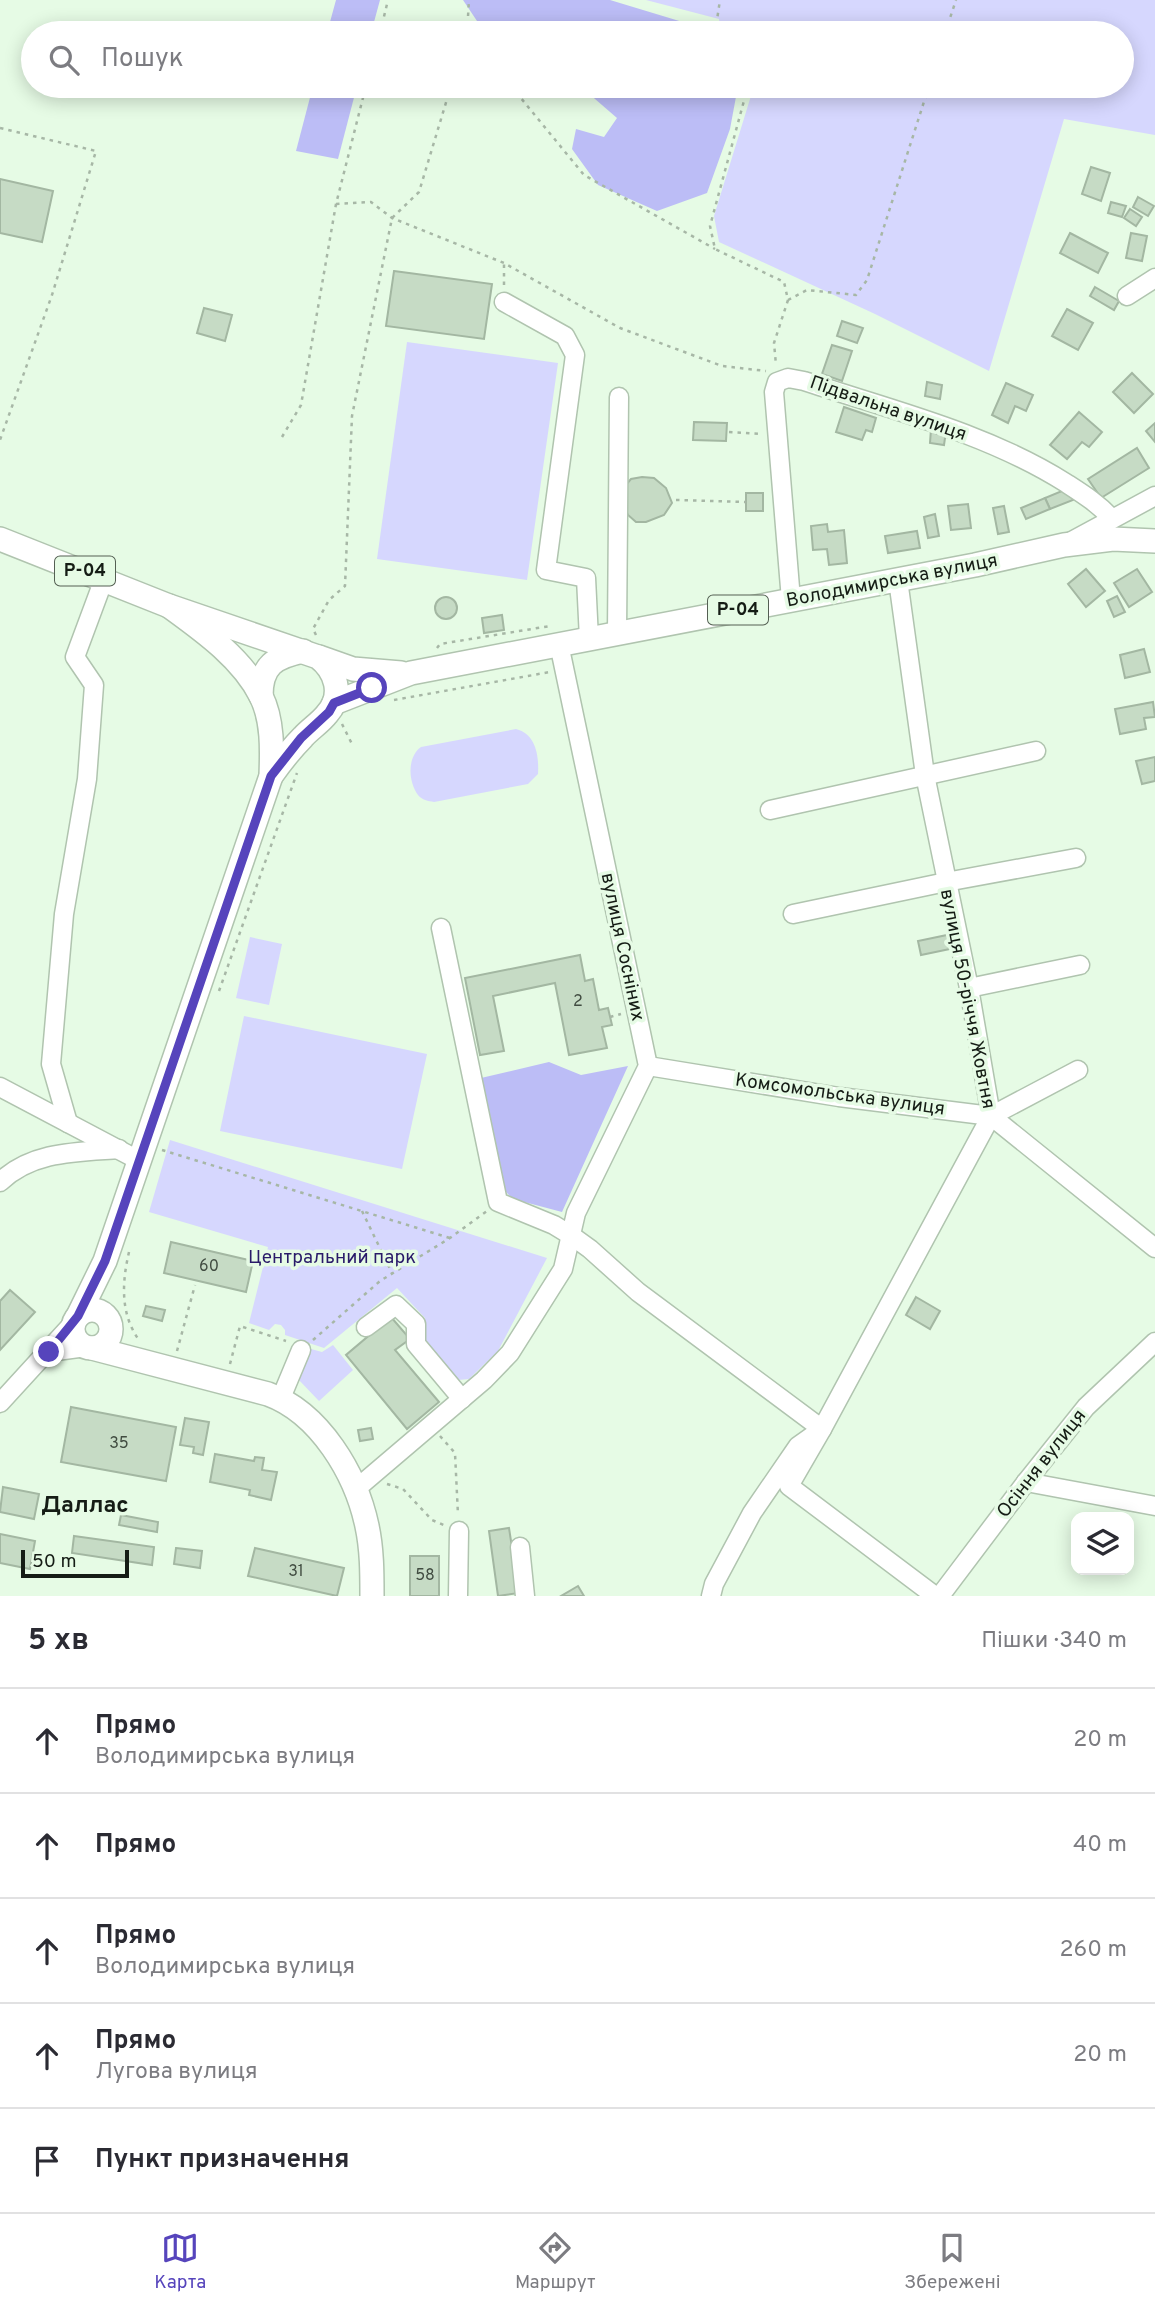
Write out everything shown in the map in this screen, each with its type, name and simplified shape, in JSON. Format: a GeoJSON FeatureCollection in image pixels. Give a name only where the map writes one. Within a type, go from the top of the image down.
{"type":"FeatureCollection","features":[{"type":"Feature","properties":{"kind":"main road","name":"Р-04"},"geometry":{"type":"LineString","coordinates":[[0,539],[169,606],[310,654]]}},
{"type":"Feature","properties":{"kind":"main road","name":"Р-04"},"geometry":{"type":"LineString","coordinates":[[1064,545],[1113,539],[1155,541]]}},
{"type":"Feature","properties":{"kind":"main road","name":"Володимирська вулиця"},"geometry":{"type":"LineString","coordinates":[[334,703],[411,673],[975,565],[1064,545]]}},
{"type":"Feature","properties":{"kind":"main road","name":"Р-04"},"geometry":{"type":"LineString","coordinates":[[169,606],[204,631],[230,657],[280,723],[303,728],[325,727],[334,703]]}},
{"type":"Feature","properties":{"kind":"main road","name":"Володимирська вулиця"},"geometry":{"type":"LineString","coordinates":[[310,654],[353,669],[411,673]]}},
{"type":"Feature","properties":{"kind":"main road"},"geometry":{"type":"LineString","coordinates":[[271,776],[270,732],[261,684],[272,663],[281,657],[310,654],[332,672],[337,693],[334,703]]}},
{"type":"Feature","properties":{"kind":"main road"},"geometry":{"type":"LineString","coordinates":[[325,727],[283,759],[271,776],[105,1261],[76,1319],[74,1334],[80,1344],[89,1348],[142,1353],[281,1398],[306,1418],[363,1484],[372,1560],[372,1596]]}},
{"type":"Feature","properties":{"kind":"main road"},"geometry":{"type":"LineString","coordinates":[[89,1348],[104,1344],[110,1333],[104,1294],[105,1261]]}},
{"type":"Feature","properties":{"kind":"main road"},"geometry":{"type":"LineString","coordinates":[[76,1319],[88,1311],[100,1312],[142,1353]]}},
{"type":"Feature","properties":{"kind":"street"},"geometry":{"type":"LineString","coordinates":[[1127,296],[1155,278]]}},
{"type":"Feature","properties":{"kind":"street"},"geometry":{"type":"LineString","coordinates":[[504,302],[565,336],[575,355],[546,570],[586,578],[589,639]]}},
{"type":"Feature","properties":{"kind":"street","name":"Підвальна вулиця"},"geometry":{"type":"LineString","coordinates":[[791,600],[774,392],[777,382],[788,378],[804,380],[952,430],[1033,463],[1084,495],[1112,519]]}},
{"type":"Feature","properties":{"kind":"street"},"geometry":{"type":"LineString","coordinates":[[617,633],[619,397]]}},
{"type":"Feature","properties":{"kind":"street","name":"Володимирська вулиця"},"geometry":{"type":"LineString","coordinates":[[1064,545],[1155,496]]}},
{"type":"Feature","properties":{"kind":"street"},"geometry":{"type":"LineString","coordinates":[[68,1123],[51,1064],[64,914],[87,779],[94,685],[75,657],[104,579]]}},
{"type":"Feature","properties":{"kind":"street","name":"вулиця 50-річчя Жовтня"},"geometry":{"type":"LineString","coordinates":[[711,1596],[713,1584],[752,1513],[798,1446],[822,1429],[991,1116],[969,988],[925,775],[898,580]]}},
{"type":"Feature","properties":{"kind":"street","name":"вулиця Сосніних"},"geometry":{"type":"LineString","coordinates":[[559,644],[648,1066]]}},
{"type":"Feature","properties":{"kind":"street"},"geometry":{"type":"LineString","coordinates":[[770,810],[1036,751]]}},
{"type":"Feature","properties":{"kind":"street"},"geometry":{"type":"LineString","coordinates":[[793,914],[1076,858]]}},
{"type":"Feature","properties":{"kind":"street"},"geometry":{"type":"LineString","coordinates":[[441,928],[498,1202],[554,1225],[572,1236],[638,1292],[822,1429],[789,1486],[938,1596]]}},
{"type":"Feature","properties":{"kind":"street"},"geometry":{"type":"LineString","coordinates":[[969,988],[1080,965]]}},
{"type":"Feature","properties":{"kind":"street"},"geometry":{"type":"LineString","coordinates":[[363,1484],[462,1399],[510,1353],[563,1269],[576,1213],[648,1066]]}},
{"type":"Feature","properties":{"kind":"street","name":"Комсомольська вулиця"},"geometry":{"type":"LineString","coordinates":[[648,1066],[839,1097],[991,1116]]}},
{"type":"Feature","properties":{"kind":"street"},"geometry":{"type":"LineString","coordinates":[[1078,1070],[991,1116],[1155,1248]]}},
{"type":"Feature","properties":{"kind":"street"},"geometry":{"type":"LineString","coordinates":[[0,1087],[119,1149]]}},
{"type":"Feature","properties":{"kind":"street"},"geometry":{"type":"LineString","coordinates":[[0,1182],[33,1159],[82,1151],[119,1149],[143,1153]]}},
{"type":"Feature","properties":{"kind":"street"},"geometry":{"type":"LineString","coordinates":[[366,1327],[396,1305],[416,1324],[416,1344],[462,1399]]}},
{"type":"Feature","properties":{"kind":"street"},"geometry":{"type":"LineString","coordinates":[[0,1403],[49,1352],[76,1319]]}},
{"type":"Feature","properties":{"kind":"street","name":"Осіння вулиця"},"geometry":{"type":"LineString","coordinates":[[938,1596],[1087,1407],[1155,1342]]}},
{"type":"Feature","properties":{"kind":"street"},"geometry":{"type":"LineString","coordinates":[[49,1352],[89,1348]]}},
{"type":"Feature","properties":{"kind":"street"},"geometry":{"type":"LineString","coordinates":[[281,1398],[301,1350]]}},
{"type":"Feature","properties":{"kind":"street"},"geometry":{"type":"LineString","coordinates":[[1026,1482],[1155,1506]]}},
{"type":"Feature","properties":{"kind":"street"},"geometry":{"type":"LineString","coordinates":[[458,1596],[459,1531]]}},
{"type":"Feature","properties":{"kind":"street"},"geometry":{"type":"LineString","coordinates":[[520,1547],[525,1596]]}},
{"type":"Feature","properties":{"kind":"path"},"geometry":{"type":"LineString","coordinates":[[383,21],[388,0]]}},
{"type":"Feature","properties":{"kind":"path"},"geometry":{"type":"LineString","coordinates":[[469,21],[470,0]]}},
{"type":"Feature","properties":{"kind":"path"},"geometry":{"type":"LineString","coordinates":[[717,21],[720,0]]}},
{"type":"Feature","properties":{"kind":"path"},"geometry":{"type":"LineString","coordinates":[[949,21],[956,0]]}},
{"type":"Feature","properties":{"kind":"path"},"geometry":{"type":"LineString","coordinates":[[282,437],[301,405],[336,204],[363,98]]}},
{"type":"Feature","properties":{"kind":"path"},"geometry":{"type":"LineString","coordinates":[[313,629],[328,600],[345,586],[352,416],[392,218],[419,192],[447,98]]}},
{"type":"Feature","properties":{"kind":"path"},"geometry":{"type":"LineString","coordinates":[[336,204],[371,202],[392,218],[504,263],[620,328],[722,366],[776,373],[774,343],[788,300],[784,282],[715,249],[584,175],[522,98]]}},
{"type":"Feature","properties":{"kind":"path"},"geometry":{"type":"LineString","coordinates":[[715,249],[710,226],[745,98]]}},
{"type":"Feature","properties":{"kind":"path"},"geometry":{"type":"LineString","coordinates":[[788,300],[807,290],[856,295],[867,280],[925,98]]}},
{"type":"Feature","properties":{"kind":"path"},"geometry":{"type":"LineString","coordinates":[[0,128],[96,150],[52,295],[0,439]]}},
{"type":"Feature","properties":{"kind":"path"},"geometry":{"type":"LineString","coordinates":[[504,263],[504,302]]}},
{"type":"Feature","properties":{"kind":"path"},"geometry":{"type":"LineString","coordinates":[[729,432],[778,435]]}},
{"type":"Feature","properties":{"kind":"path"},"geometry":{"type":"LineString","coordinates":[[676,500],[746,502]]}},
{"type":"Feature","properties":{"kind":"path"},"geometry":{"type":"LineString","coordinates":[[385,703],[564,669]]}},
{"type":"Feature","properties":{"kind":"path"},"geometry":{"type":"LineString","coordinates":[[325,727],[342,724],[352,746]]}},
{"type":"Feature","properties":{"kind":"path"},"geometry":{"type":"LineString","coordinates":[[217,996],[299,769]]}},
{"type":"Feature","properties":{"kind":"path"},"geometry":{"type":"LineString","coordinates":[[143,1153],[362,1211],[450,1238]]}},
{"type":"Feature","properties":{"kind":"path"},"geometry":{"type":"LineString","coordinates":[[229,1366],[240,1326],[300,1346],[301,1350],[380,1280],[450,1238],[498,1202]]}},
{"type":"Feature","properties":{"kind":"path"},"geometry":{"type":"LineString","coordinates":[[362,1211],[392,1273]]}},
{"type":"Feature","properties":{"kind":"path"},"geometry":{"type":"LineString","coordinates":[[129,1252],[123,1283],[125,1304],[142,1353]]}},
{"type":"Feature","properties":{"kind":"path"},"geometry":{"type":"LineString","coordinates":[[176,1354],[195,1284]]}},
{"type":"Feature","properties":{"kind":"path"},"geometry":{"type":"LineString","coordinates":[[363,1484],[403,1489],[432,1520],[459,1531],[455,1453],[431,1426]]}},
{"type":"Feature","properties":{"kind":"green space"},"geometry":{"type":"Polygon","coordinates":[[[646,0],[1155,0],[1155,135],[1064,119],[989,371],[875,314],[719,242],[714,216],[750,98],[1134,98],[1134,21],[719,19],[646,0]]]}},
{"type":"Feature","properties":{"kind":"green space"},"geometry":{"type":"Polygon","coordinates":[[[407,342],[558,363],[527,580],[377,559],[407,342]]]}},
{"type":"Feature","properties":{"kind":"green space"},"geometry":{"type":"Polygon","coordinates":[[[516,729],[528,736],[537,753],[538,774],[528,784],[434,802],[418,795],[410,770],[413,757],[421,747],[516,729]]]}},
{"type":"Feature","properties":{"kind":"green space"},"geometry":{"type":"Polygon","coordinates":[[[250,937],[282,944],[269,1005],[236,998],[250,937]]]}},
{"type":"Feature","properties":{"kind":"green space"},"geometry":{"type":"Polygon","coordinates":[[[244,1016],[427,1054],[402,1169],[220,1131],[244,1016]]]}},
{"type":"Feature","properties":{"kind":"green space","name":"Центральний парк"},"geometry":{"type":"Polygon","coordinates":[[[170,1140],[547,1258],[498,1351],[469,1379],[458,1380],[426,1341],[425,1318],[397,1288],[324,1348],[285,1335],[281,1325],[275,1324],[269,1330],[249,1323],[268,1247],[149,1212],[170,1140]]]}},
{"type":"Feature","properties":{"kind":"green space"},"geometry":{"type":"Polygon","coordinates":[[[333,1345],[353,1370],[319,1401],[298,1379],[311,1349],[322,1352],[333,1345]]]}},
{"type":"Feature","properties":{"kind":"shaded area"},"geometry":{"type":"Polygon","coordinates":[[[336,0],[380,0],[374,21],[330,21],[336,0]]]}},
{"type":"Feature","properties":{"kind":"shaded area"},"geometry":{"type":"Polygon","coordinates":[[[463,0],[610,0],[679,21],[477,21],[463,0]]]}},
{"type":"Feature","properties":{"kind":"shaded area"},"geometry":{"type":"Polygon","coordinates":[[[310,98],[354,98],[338,159],[296,151],[310,98]]]}},
{"type":"Feature","properties":{"kind":"shaded area"},"geometry":{"type":"Polygon","coordinates":[[[594,98],[736,98],[730,129],[707,193],[657,211],[598,185],[572,149],[576,129],[604,137],[617,118],[594,98]]]}},
{"type":"Feature","properties":{"kind":"shaded area"},"geometry":{"type":"Polygon","coordinates":[[[549,1062],[581,1075],[628,1066],[562,1212],[513,1199],[502,1188],[481,1078],[549,1062]]]}},
{"type":"Feature","properties":{"kind":"building"},"geometry":{"type":"Polygon","coordinates":[[[1091,167],[1110,173],[1101,201],[1082,194],[1091,167]]]}},
{"type":"Feature","properties":{"kind":"building"},"geometry":{"type":"Polygon","coordinates":[[[0,179],[53,191],[42,242],[0,233],[0,179]]]}},
{"type":"Feature","properties":{"kind":"building"},"geometry":{"type":"Polygon","coordinates":[[[1138,197],[1154,206],[1148,216],[1133,207],[1138,197]]]}},
{"type":"Feature","properties":{"kind":"building"},"geometry":{"type":"Polygon","coordinates":[[[1111,202],[1126,206],[1122,217],[1108,213],[1111,202]]]}},
{"type":"Feature","properties":{"kind":"building"},"geometry":{"type":"Polygon","coordinates":[[[1130,209],[1142,217],[1136,226],[1124,218],[1130,209]]]}},
{"type":"Feature","properties":{"kind":"building"},"geometry":{"type":"Polygon","coordinates":[[[1070,233],[1108,253],[1098,273],[1060,253],[1070,233]]]}},
{"type":"Feature","properties":{"kind":"building"},"geometry":{"type":"Polygon","coordinates":[[[1131,233],[1147,236],[1142,261],[1126,258],[1131,233]]]}},
{"type":"Feature","properties":{"kind":"building"},"geometry":{"type":"Polygon","coordinates":[[[394,271],[492,284],[484,339],[386,326],[394,271]]]}},
{"type":"Feature","properties":{"kind":"building"},"geometry":{"type":"Polygon","coordinates":[[[1095,287],[1119,301],[1114,310],[1090,296],[1095,287]]]}},
{"type":"Feature","properties":{"kind":"building"},"geometry":{"type":"Polygon","coordinates":[[[204,308],[232,315],[225,341],[197,333],[204,308]]]}},
{"type":"Feature","properties":{"kind":"building"},"geometry":{"type":"Polygon","coordinates":[[[1067,309],[1093,323],[1078,350],[1052,336],[1067,309]]]}},
{"type":"Feature","properties":{"kind":"building"},"geometry":{"type":"Polygon","coordinates":[[[842,321],[863,328],[857,343],[837,336],[842,321]]]}},
{"type":"Feature","properties":{"kind":"building"},"geometry":{"type":"Polygon","coordinates":[[[832,345],[852,351],[842,381],[822,374],[832,345]]]}},
{"type":"Feature","properties":{"kind":"building"},"geometry":{"type":"Polygon","coordinates":[[[1132,373],[1153,394],[1134,413],[1113,392],[1132,373]]]}},
{"type":"Feature","properties":{"kind":"building"},"geometry":{"type":"Polygon","coordinates":[[[927,382],[942,385],[940,399],[925,396],[927,382]]]}},
{"type":"Feature","properties":{"kind":"building"},"geometry":{"type":"Polygon","coordinates":[[[1006,383],[1033,395],[1026,411],[1015,406],[1008,423],[992,415],[1006,383]]]}},
{"type":"Feature","properties":{"kind":"building"},"geometry":{"type":"Polygon","coordinates":[[[844,407],[876,418],[872,432],[866,430],[862,440],[836,432],[844,407]]]}},
{"type":"Feature","properties":{"kind":"building"},"geometry":{"type":"Polygon","coordinates":[[[1079,412],[1102,432],[1089,447],[1082,442],[1067,459],[1050,445],[1079,412]]]}},
{"type":"Feature","properties":{"kind":"building"},"geometry":{"type":"Polygon","coordinates":[[[694,422],[727,423],[726,441],[693,440],[694,422]]]}},
{"type":"Feature","properties":{"kind":"building"},"geometry":{"type":"Polygon","coordinates":[[[1155,423],[1155,442],[1146,431],[1155,423]]]}},
{"type":"Feature","properties":{"kind":"building"},"geometry":{"type":"Polygon","coordinates":[[[931,429],[946,431],[944,445],[930,443],[931,429]]]}},
{"type":"Feature","properties":{"kind":"building"},"geometry":{"type":"Polygon","coordinates":[[[1137,448],[1149,468],[1101,498],[1088,479],[1137,448]]]}},
{"type":"Feature","properties":{"kind":"building"},"geometry":{"type":"Polygon","coordinates":[[[654,478],[666,488],[672,503],[664,515],[646,522],[636,522],[628,515],[623,505],[625,486],[631,479],[654,478]]]}},
{"type":"Feature","properties":{"kind":"building"},"geometry":{"type":"Polygon","coordinates":[[[1069,488],[1073,500],[1050,509],[1045,498],[1069,488]]]}},
{"type":"Feature","properties":{"kind":"building"},"geometry":{"type":"Polygon","coordinates":[[[746,493],[763,493],[763,511],[746,511],[746,493]]]}},
{"type":"Feature","properties":{"kind":"building"},"geometry":{"type":"Polygon","coordinates":[[[1045,498],[1050,509],[1026,519],[1021,508],[1045,498]]]}},
{"type":"Feature","properties":{"kind":"building"},"geometry":{"type":"Polygon","coordinates":[[[968,504],[971,528],[951,530],[948,506],[968,504]]]}},
{"type":"Feature","properties":{"kind":"building"},"geometry":{"type":"Polygon","coordinates":[[[1004,506],[1009,532],[998,534],[993,508],[1004,506]]]}},
{"type":"Feature","properties":{"kind":"building"},"geometry":{"type":"Polygon","coordinates":[[[935,514],[939,536],[928,538],[924,517],[935,514]]]}},
{"type":"Feature","properties":{"kind":"building"},"geometry":{"type":"Polygon","coordinates":[[[827,524],[828,532],[844,530],[847,563],[829,565],[827,549],[813,550],[811,526],[827,524]]]}},
{"type":"Feature","properties":{"kind":"building"},"geometry":{"type":"Polygon","coordinates":[[[917,531],[920,548],[888,553],[885,536],[917,531]]]}},
{"type":"Feature","properties":{"kind":"building"},"geometry":{"type":"Polygon","coordinates":[[[1086,569],[1105,591],[1086,607],[1068,584],[1086,569]]]}},
{"type":"Feature","properties":{"kind":"building"},"geometry":{"type":"Polygon","coordinates":[[[1137,569],[1152,592],[1129,607],[1114,583],[1137,569]]]}},
{"type":"Feature","properties":{"kind":"building"},"geometry":{"type":"Polygon","coordinates":[[[1117,596],[1125,612],[1114,617],[1107,601],[1117,596]]]}},
{"type":"Feature","properties":{"kind":"building"},"geometry":{"type":"Polygon","coordinates":[[[446,597],[454,600],[457,608],[454,616],[446,619],[438,616],[435,608],[438,600],[446,597]]]}},
{"type":"Feature","properties":{"kind":"building"},"geometry":{"type":"Polygon","coordinates":[[[502,615],[504,630],[484,633],[482,618],[502,615]]]}},
{"type":"Feature","properties":{"kind":"building"},"geometry":{"type":"Polygon","coordinates":[[[1144,649],[1150,672],[1125,678],[1120,655],[1144,649]]]}},
{"type":"Feature","properties":{"kind":"building"},"geometry":{"type":"Polygon","coordinates":[[[1153,702],[1155,717],[1144,718],[1146,729],[1120,734],[1115,709],[1153,702]]]}},
{"type":"Feature","properties":{"kind":"building"},"geometry":{"type":"Polygon","coordinates":[[[1155,757],[1155,781],[1142,784],[1136,761],[1155,757]]]}},
{"type":"Feature","properties":{"kind":"building"},"geometry":{"type":"Polygon","coordinates":[[[947,935],[950,949],[921,955],[918,941],[947,935]]]}},
{"type":"Feature","properties":{"kind":"building"},"geometry":{"type":"Polygon","coordinates":[[[580,955],[585,981],[593,979],[599,1010],[608,1008],[612,1025],[602,1027],[607,1048],[569,1055],[555,983],[493,996],[504,1051],[480,1055],[465,978],[580,955]]]}},
{"type":"Feature","properties":{"kind":"building"},"geometry":{"type":"Polygon","coordinates":[[[171,1242],[253,1261],[246,1292],[164,1273],[171,1242]]]}},
{"type":"Feature","properties":{"kind":"building"},"geometry":{"type":"Polygon","coordinates":[[[10,1290],[35,1312],[0,1350],[0,1301],[10,1290]]]}},
{"type":"Feature","properties":{"kind":"building"},"geometry":{"type":"Polygon","coordinates":[[[916,1297],[940,1311],[930,1329],[906,1315],[916,1297]]]}},
{"type":"Feature","properties":{"kind":"building"},"geometry":{"type":"Polygon","coordinates":[[[146,1306],[165,1310],[162,1321],[143,1316],[146,1306]]]}},
{"type":"Feature","properties":{"kind":"building"},"geometry":{"type":"Polygon","coordinates":[[[391,1317],[410,1339],[395,1350],[439,1402],[407,1429],[346,1355],[391,1317]]]}},
{"type":"Feature","properties":{"kind":"building"},"geometry":{"type":"Polygon","coordinates":[[[71,1407],[176,1427],[166,1481],[61,1462],[71,1407]]]}},
{"type":"Feature","properties":{"kind":"building"},"geometry":{"type":"Polygon","coordinates":[[[185,1418],[209,1422],[203,1455],[193,1453],[194,1447],[180,1445],[185,1418]]]}},
{"type":"Feature","properties":{"kind":"building"},"geometry":{"type":"Polygon","coordinates":[[[371,1428],[373,1439],[360,1441],[358,1430],[371,1428]]]}},
{"type":"Feature","properties":{"kind":"building"},"geometry":{"type":"Polygon","coordinates":[[[215,1454],[254,1461],[255,1457],[264,1458],[262,1470],[277,1472],[271,1500],[249,1495],[250,1490],[210,1482],[215,1454]]]}},
{"type":"Feature","properties":{"kind":"building"},"geometry":{"type":"Polygon","coordinates":[[[3,1487],[39,1494],[34,1519],[0,1512],[3,1487]]]}},
{"type":"Feature","properties":{"kind":"building"},"geometry":{"type":"Polygon","coordinates":[[[121,1515],[158,1522],[157,1532],[119,1525],[121,1515]]]}},
{"type":"Feature","properties":{"kind":"building"},"geometry":{"type":"Polygon","coordinates":[[[509,1528],[519,1593],[498,1596],[489,1531],[509,1528]]]}},
{"type":"Feature","properties":{"kind":"building"},"geometry":{"type":"Polygon","coordinates":[[[0,1534],[35,1541],[30,1569],[0,1563],[0,1534]]]}},
{"type":"Feature","properties":{"kind":"building"},"geometry":{"type":"Polygon","coordinates":[[[74,1536],[154,1547],[152,1565],[72,1553],[74,1536]]]}},
{"type":"Feature","properties":{"kind":"building"},"geometry":{"type":"Polygon","coordinates":[[[176,1548],[202,1551],[200,1568],[174,1564],[176,1548]]]}},
{"type":"Feature","properties":{"kind":"building"},"geometry":{"type":"Polygon","coordinates":[[[255,1548],[344,1568],[337,1596],[248,1576],[255,1548]]]}},
{"type":"Feature","properties":{"kind":"building"},"geometry":{"type":"Polygon","coordinates":[[[410,1556],[439,1556],[439,1596],[410,1596],[410,1556]]]}},
{"type":"Feature","properties":{"kind":"building"},"geometry":{"type":"Polygon","coordinates":[[[578,1586],[584,1596],[561,1596],[578,1586]]]}},
{"type":"Feature","properties":{"kind":"district","name":"Даллас"},"geometry":{"type":"Point","coordinates":[85,1506]}},
{"type":"Feature","properties":{"kind":"route"},"geometry":{"type":"LineString","coordinates":[[49,1352],[78,1316],[105,1261],[271,776],[301,738],[322,720],[334,703],[372,688]]}}]}
